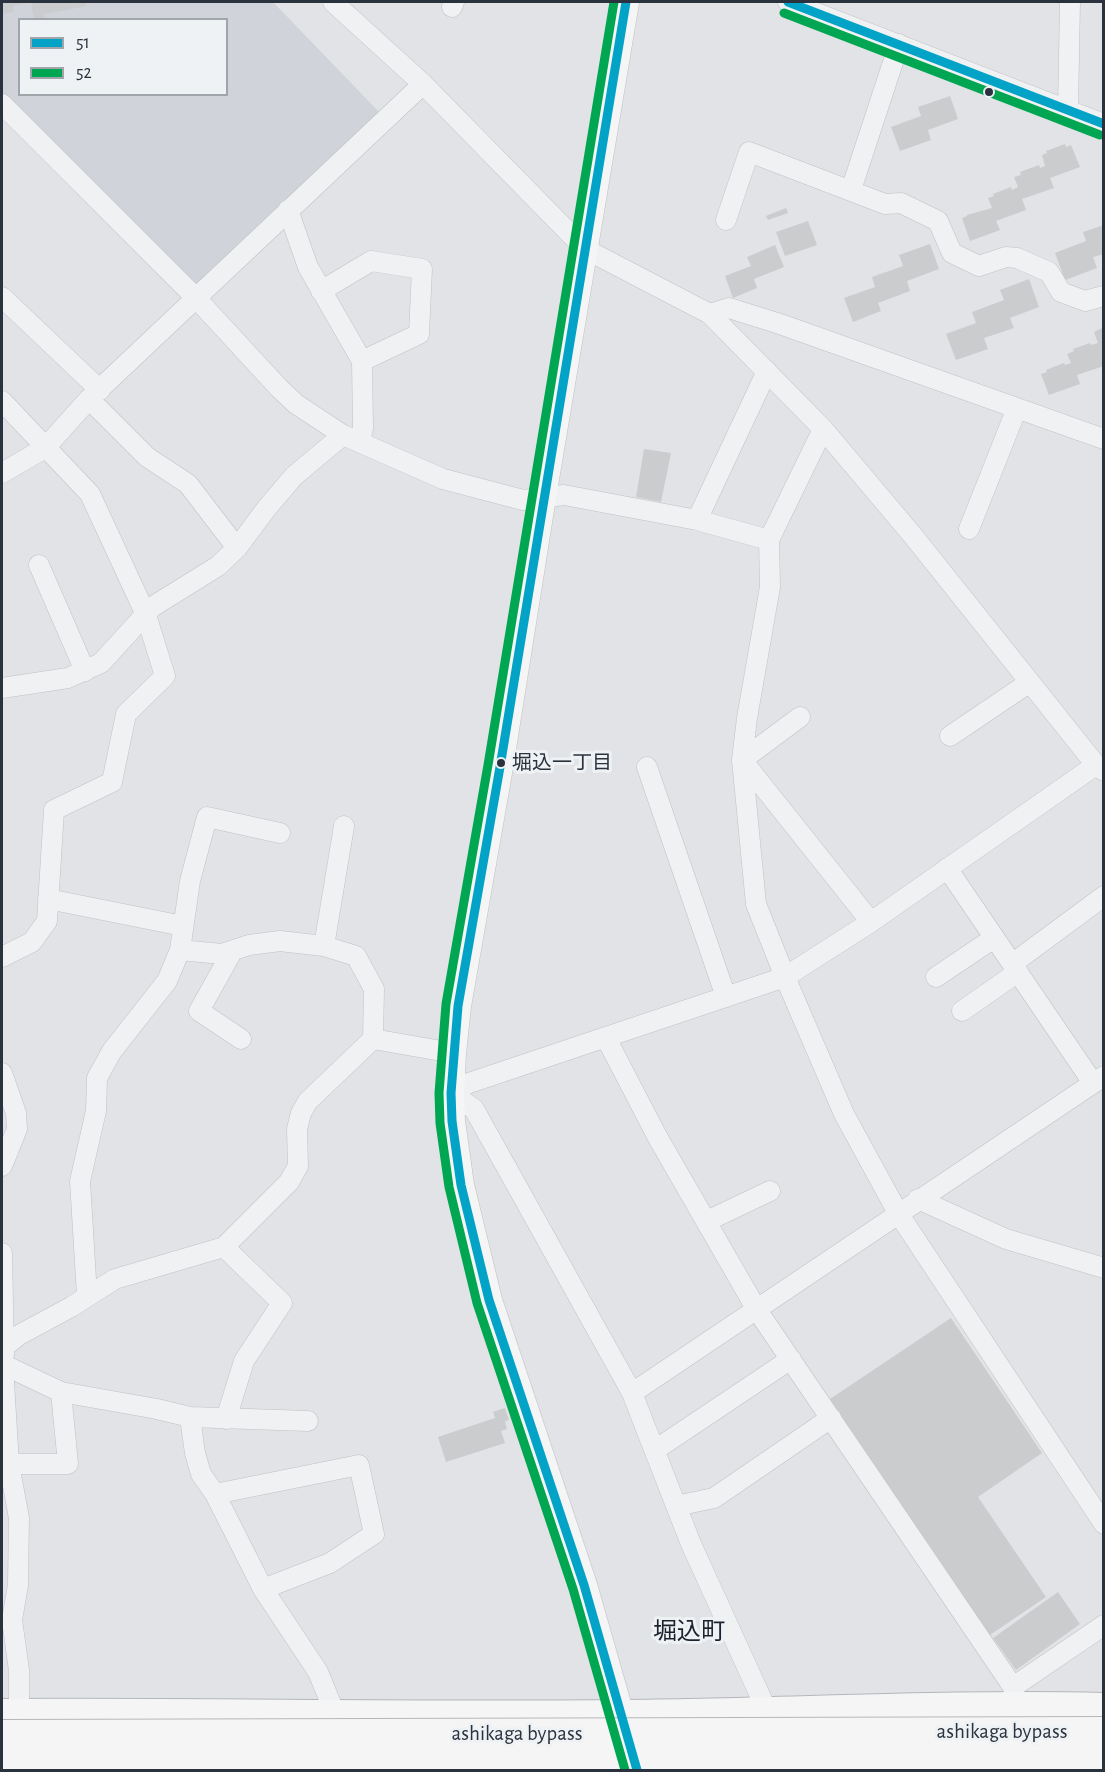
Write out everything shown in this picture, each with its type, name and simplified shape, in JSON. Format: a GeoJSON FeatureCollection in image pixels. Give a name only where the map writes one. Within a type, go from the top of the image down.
{"type":"FeatureCollection","features":[{"type":"Feature","properties":{"kind":"highway"},"geometry":{"type":"LineString","coordinates":[[7,1721],[768,1713],[1015,1696],[1104,1708]]}},
{"type":"Feature","properties":{"kind":"highway","name":"ashikaga bypass"},"geometry":{"type":"LineString","coordinates":[[7,1721],[1104,1732]]}},
{"type":"Feature","properties":{"kind":"highway","name":"ashikaga bypass"},"geometry":{"type":"LineString","coordinates":[[2,1758],[1104,1757]]}},
{"type":"Feature","properties":{"kind":"main road"},"geometry":{"type":"LineString","coordinates":[[626,2],[500,767],[458,1006],[451,1093],[452,1121],[462,1185],[489,1300],[584,1585],[637,1770]]}},
{"type":"Feature","properties":{"kind":"street"},"geometry":{"type":"LineString","coordinates":[[333,2],[423,84],[585,249],[710,314],[823,429],[914,537],[1100,768],[785,977],[469,1083],[451,1093],[474,1109],[632,1393],[692,1544],[768,1713]]}},
{"type":"Feature","properties":{"kind":"street"},"geometry":{"type":"LineString","coordinates":[[788,2],[1104,124]]}},
{"type":"Feature","properties":{"kind":"street"},"geometry":{"type":"LineString","coordinates":[[1068,110],[1070,2]]}},
{"type":"Feature","properties":{"kind":"street"},"geometry":{"type":"LineString","coordinates":[[851,190],[899,44]]}},
{"type":"Feature","properties":{"kind":"street"},"geometry":{"type":"LineString","coordinates":[[2,472],[45,448],[95,395],[423,84]]}},
{"type":"Feature","properties":{"kind":"street"},"geometry":{"type":"LineString","coordinates":[[2,104],[196,298],[296,404],[351,438],[443,479],[523,500],[564,495],[697,520],[769,540]]}},
{"type":"Feature","properties":{"kind":"street"},"geometry":{"type":"LineString","coordinates":[[726,220],[749,152],[885,204],[901,203],[938,220],[952,254],[979,266],[1006,257],[1017,258],[1049,272],[1060,292],[1085,301],[1104,296]]}},
{"type":"Feature","properties":{"kind":"street"},"geometry":{"type":"LineString","coordinates":[[2,688],[68,678],[101,663],[152,608],[218,566],[237,548],[294,476],[363,428],[362,361],[308,267],[288,210]]}},
{"type":"Feature","properties":{"kind":"street"},"geometry":{"type":"LineString","coordinates":[[321,291],[371,261],[422,269],[419,334],[362,361]]}},
{"type":"Feature","properties":{"kind":"street"},"geometry":{"type":"LineString","coordinates":[[2,297],[95,395],[147,457],[188,484],[237,548]]}},
{"type":"Feature","properties":{"kind":"street"},"geometry":{"type":"LineString","coordinates":[[710,314],[729,308],[825,339],[1104,439]]}},
{"type":"Feature","properties":{"kind":"street"},"geometry":{"type":"LineString","coordinates":[[697,520],[766,371]]}},
{"type":"Feature","properties":{"kind":"street"},"geometry":{"type":"LineString","coordinates":[[2,401],[90,494],[146,615],[165,676],[126,714],[112,782],[54,810],[47,921],[32,942],[2,957]]}},
{"type":"Feature","properties":{"kind":"street"},"geometry":{"type":"LineString","coordinates":[[969,529],[1017,408]]}},
{"type":"Feature","properties":{"kind":"street"},"geometry":{"type":"LineString","coordinates":[[823,429],[769,540],[770,587],[742,760],[756,904],[844,1114],[898,1213],[1104,1524]]}},
{"type":"Feature","properties":{"kind":"street"},"geometry":{"type":"LineString","coordinates":[[39,565],[85,671]]}},
{"type":"Feature","properties":{"kind":"street"},"geometry":{"type":"LineString","coordinates":[[950,736],[1030,682]]}},
{"type":"Feature","properties":{"kind":"street"},"geometry":{"type":"LineString","coordinates":[[742,760],[800,717]]}},
{"type":"Feature","properties":{"kind":"street"},"geometry":{"type":"LineString","coordinates":[[742,760],[871,922]]}},
{"type":"Feature","properties":{"kind":"street"},"geometry":{"type":"LineString","coordinates":[[647,767],[726,997]]}},
{"type":"Feature","properties":{"kind":"street"},"geometry":{"type":"LineString","coordinates":[[87,1296],[80,1181],[96,1111],[96,1078],[112,1051],[167,981],[180,950],[190,881],[207,817],[280,833]]}},
{"type":"Feature","properties":{"kind":"street"},"geometry":{"type":"LineString","coordinates":[[324,946],[344,826]]}},
{"type":"Feature","properties":{"kind":"street"},"geometry":{"type":"LineString","coordinates":[[632,1393],[1098,1080],[1015,968],[947,868]]}},
{"type":"Feature","properties":{"kind":"street"},"geometry":{"type":"LineString","coordinates":[[962,1011],[1104,896]]}},
{"type":"Feature","properties":{"kind":"street"},"geometry":{"type":"LineString","coordinates":[[48,899],[183,926]]}},
{"type":"Feature","properties":{"kind":"street"},"geometry":{"type":"LineString","coordinates":[[936,977],[994,938]]}},
{"type":"Feature","properties":{"kind":"street"},"geometry":{"type":"LineString","coordinates":[[180,950],[222,954],[249,945],[280,941],[324,946],[356,956],[374,989],[373,1040]]}},
{"type":"Feature","properties":{"kind":"street"},"geometry":{"type":"LineString","coordinates":[[233,950],[199,1011],[241,1039]]}},
{"type":"Feature","properties":{"kind":"street"},"geometry":{"type":"LineString","coordinates":[[606,1038],[658,1138],[757,1310],[1015,1696],[1104,1625]]}},
{"type":"Feature","properties":{"kind":"street"},"geometry":{"type":"LineString","coordinates":[[3,1360],[19,1335],[71,1307],[115,1279],[224,1247],[289,1182],[298,1166],[297,1129],[301,1113],[308,1101],[364,1046],[373,1040],[453,1053]]}},
{"type":"Feature","properties":{"kind":"street"},"geometry":{"type":"LineString","coordinates":[[2,1073],[16,1113],[17,1129],[2,1166]]}},
{"type":"Feature","properties":{"kind":"street"},"geometry":{"type":"LineString","coordinates":[[707,1221],[770,1191]]}},
{"type":"Feature","properties":{"kind":"street"},"geometry":{"type":"LineString","coordinates":[[918,1199],[1006,1239],[1104,1268]]}},
{"type":"Feature","properties":{"kind":"street"},"geometry":{"type":"LineString","coordinates":[[224,1247],[282,1303],[244,1361],[226,1419]]}},
{"type":"Feature","properties":{"kind":"street"},"geometry":{"type":"LineString","coordinates":[[2,1253],[3,1360],[9,1464],[18,1518],[18,1585],[12,1620],[19,1670],[7,1721]]}},
{"type":"Feature","properties":{"kind":"street"},"geometry":{"type":"LineString","coordinates":[[655,1450],[791,1359]]}},
{"type":"Feature","properties":{"kind":"street"},"geometry":{"type":"LineString","coordinates":[[3,1360],[61,1392],[190,1417],[308,1420]]}},
{"type":"Feature","properties":{"kind":"street"},"geometry":{"type":"LineString","coordinates":[[9,1464],[68,1464],[61,1392]]}},
{"type":"Feature","properties":{"kind":"street"},"geometry":{"type":"LineString","coordinates":[[190,1417],[195,1453],[201,1474],[215,1494],[263,1589],[318,1672],[336,1716]]}},
{"type":"Feature","properties":{"kind":"street"},"geometry":{"type":"LineString","coordinates":[[676,1506],[714,1498],[831,1418]]}},
{"type":"Feature","properties":{"kind":"street"},"geometry":{"type":"LineString","coordinates":[[215,1494],[359,1465],[374,1534],[330,1563],[263,1589]]}},
{"type":"Feature","properties":{"kind":"shaded area"},"geometry":{"type":"Polygon","coordinates":[[[2,2],[273,2],[381,114],[197,285],[2,93],[2,2]]]}},
{"type":"Feature","properties":{"kind":"building"},"geometry":{"type":"Polygon","coordinates":[[[2,2],[29,3],[13,6],[14,12],[2,14],[2,2]]]}},
{"type":"Feature","properties":{"kind":"building"},"geometry":{"type":"Polygon","coordinates":[[[31,2],[85,2],[87,6],[44,14],[45,18],[34,18],[31,2]]]}},
{"type":"Feature","properties":{"kind":"building"},"geometry":{"type":"Polygon","coordinates":[[[950,96],[958,119],[928,130],[931,140],[900,151],[891,127],[921,116],[918,107],[950,96]]]}},
{"type":"Feature","properties":{"kind":"building"},"geometry":{"type":"Polygon","coordinates":[[[1065,144],[1066,147],[1071,145],[1080,167],[1050,178],[1054,188],[1022,199],[1026,210],[996,221],[1000,230],[970,241],[962,218],[992,208],[988,198],[1011,187],[1012,190],[1018,187],[1014,177],[1021,175],[1020,172],[1039,165],[1040,168],[1045,166],[1042,155],[1047,153],[1046,151],[1065,144]]]}},
{"type":"Feature","properties":{"kind":"building"},"geometry":{"type":"Polygon","coordinates":[[[786,208],[788,213],[768,220],[766,216],[786,208]]]}},
{"type":"Feature","properties":{"kind":"building"},"geometry":{"type":"Polygon","coordinates":[[[808,221],[817,245],[785,256],[776,232],[808,221]]]}},
{"type":"Feature","properties":{"kind":"building"},"geometry":{"type":"Polygon","coordinates":[[[1104,225],[1104,254],[1093,257],[1097,268],[1065,280],[1055,253],[1086,241],[1083,232],[1104,225]]]}},
{"type":"Feature","properties":{"kind":"building"},"geometry":{"type":"Polygon","coordinates":[[[930,244],[939,269],[907,281],[910,291],[878,303],[881,311],[853,322],[844,298],[875,287],[872,277],[903,266],[899,255],[930,244]]]}},
{"type":"Feature","properties":{"kind":"building"},"geometry":{"type":"Polygon","coordinates":[[[775,245],[784,267],[754,279],[757,288],[733,298],[725,276],[751,266],[747,257],[775,245]]]}},
{"type":"Feature","properties":{"kind":"building"},"geometry":{"type":"Polygon","coordinates":[[[1029,279],[1039,307],[1010,318],[1014,328],[984,338],[988,349],[956,360],[946,334],[976,323],[972,312],[1004,300],[1000,290],[1029,279]]]}},
{"type":"Feature","properties":{"kind":"building"},"geometry":{"type":"Polygon","coordinates":[[[1104,327],[1104,366],[1077,375],[1080,384],[1049,395],[1041,374],[1064,363],[1065,365],[1071,363],[1067,354],[1074,351],[1073,349],[1090,343],[1091,345],[1098,343],[1094,332],[1104,327]]]}},
{"type":"Feature","properties":{"kind":"building"},"geometry":{"type":"Polygon","coordinates":[[[644,449],[671,453],[661,502],[636,497],[644,449]]]}},
{"type":"Feature","properties":{"kind":"building"},"geometry":{"type":"Polygon","coordinates":[[[951,1318],[1042,1453],[978,1497],[1046,1597],[990,1635],[830,1399],[951,1318]]]}},
{"type":"Feature","properties":{"kind":"building"},"geometry":{"type":"Polygon","coordinates":[[[505,1408],[509,1420],[505,1421],[507,1429],[501,1431],[505,1443],[446,1462],[438,1437],[495,1418],[493,1412],[505,1408]]]}},
{"type":"Feature","properties":{"kind":"building"},"geometry":{"type":"Polygon","coordinates":[[[1058,1592],[1080,1624],[1016,1670],[993,1638],[1058,1592]]]}},
{"type":"Feature","properties":{"kind":"transit line","name":"52"},"geometry":{"type":"LineString","coordinates":[[614,2],[488,765],[446,1004],[439,1093],[440,1123],[449,1187],[477,1303],[573,1589],[625,1770]]}},
{"type":"Feature","properties":{"kind":"transit line","name":"51"},"geometry":{"type":"LineString","coordinates":[[626,2],[500,767],[458,1006],[451,1093],[452,1121],[461,1185],[489,1300],[584,1585],[637,1770]]}},
{"type":"Feature","properties":{"kind":"transit line","name":"51"},"geometry":{"type":"LineString","coordinates":[[788,2],[1104,124]]}},
{"type":"Feature","properties":{"kind":"transit line","name":"52"},"geometry":{"type":"LineString","coordinates":[[784,13],[1100,135]]}},
{"type":"Feature","properties":{"kind":"place","name":"堀込一丁目"},"geometry":{"type":"Point","coordinates":[501,763]}},
{"type":"Feature","properties":{"kind":"district","name":"堀込町"},"geometry":{"type":"Point","coordinates":[689,1632]}}]}
